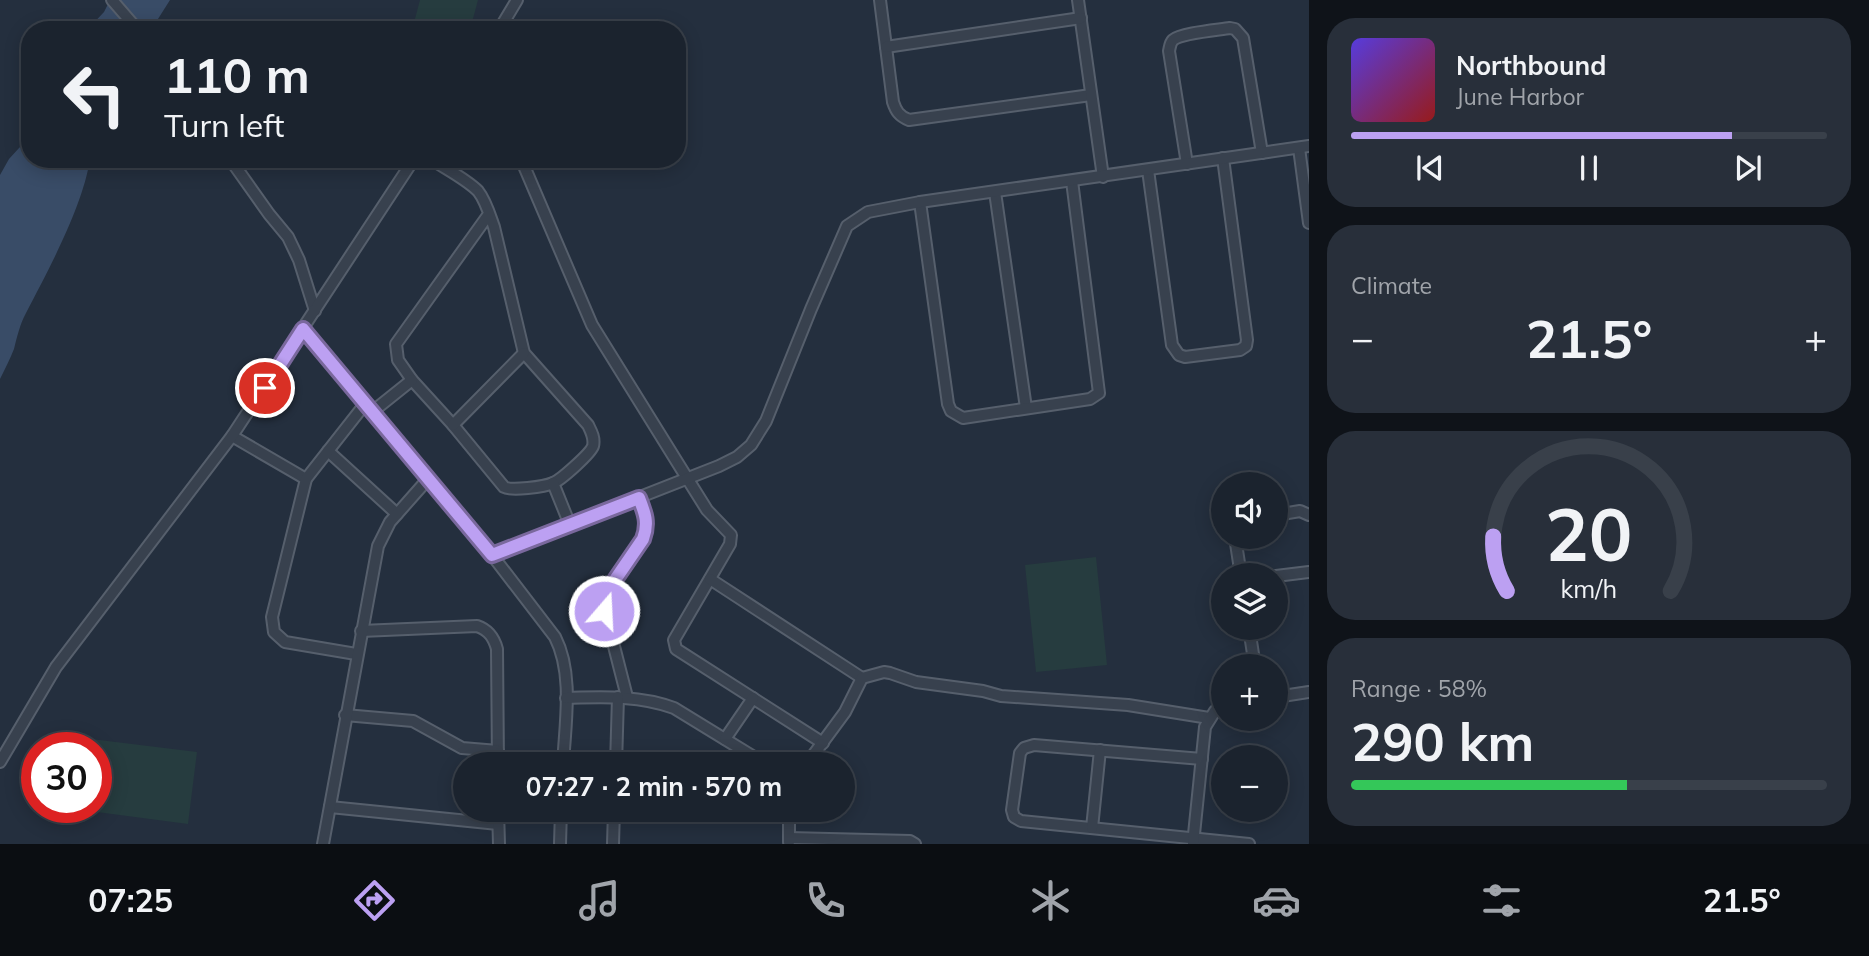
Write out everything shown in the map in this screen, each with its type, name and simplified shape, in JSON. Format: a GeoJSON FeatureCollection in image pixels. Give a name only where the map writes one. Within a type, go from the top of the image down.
{"type":"FeatureCollection","features":[{"type":"Feature","properties":{"kind":"street"},"geometry":{"type":"LineString","coordinates":[[112,0],[130,21]]}},
{"type":"Feature","properties":{"kind":"street"},"geometry":{"type":"LineString","coordinates":[[504,21],[517,0]]}},
{"type":"Feature","properties":{"kind":"street"},"geometry":{"type":"LineString","coordinates":[[880,0],[892,102],[898,114],[909,120],[1091,95]]}},
{"type":"Feature","properties":{"kind":"street"},"geometry":{"type":"LineString","coordinates":[[1078,0],[1103,177]]}},
{"type":"Feature","properties":{"kind":"street"},"geometry":{"type":"LineString","coordinates":[[886,47],[1081,18]]}},
{"type":"Feature","properties":{"kind":"street"},"geometry":{"type":"LineString","coordinates":[[1187,163],[1171,43],[1182,36],[1230,28],[1235,29],[1243,38],[1262,153]]}},
{"type":"Feature","properties":{"kind":"street"},"geometry":{"type":"LineString","coordinates":[[492,555],[728,462],[751,445],[766,421],[810,309],[848,226],[868,212],[920,202],[1304,147],[1309,223]]}},
{"type":"Feature","properties":{"kind":"street"},"geometry":{"type":"LineString","coordinates":[[1148,170],[1172,345],[1179,355],[1185,357],[1240,350],[1246,346],[1247,340],[1223,158]]}},
{"type":"Feature","properties":{"kind":"street"},"geometry":{"type":"LineString","coordinates":[[236,168],[288,237],[299,260],[315,311]]}},
{"type":"Feature","properties":{"kind":"street"},"geometry":{"type":"LineString","coordinates":[[0,762],[55,667],[232,436],[408,168]]}},
{"type":"Feature","properties":{"kind":"street"},"geometry":{"type":"LineString","coordinates":[[444,168],[477,190],[489,214],[524,354],[588,425],[594,437],[593,448],[587,455],[553,483],[513,489],[503,487],[398,360],[396,344],[489,214]]}},
{"type":"Feature","properties":{"kind":"street"},"geometry":{"type":"LineString","coordinates":[[525,168],[586,314],[707,510],[731,535],[730,544],[674,640],[676,649],[823,743]]}},
{"type":"Feature","properties":{"kind":"street"},"geometry":{"type":"LineString","coordinates":[[920,202],[933,304],[951,411],[963,418],[1090,399],[1099,393],[1072,181]]}},
{"type":"Feature","properties":{"kind":"street"},"geometry":{"type":"LineString","coordinates":[[995,192],[1026,408]]}},
{"type":"Feature","properties":{"kind":"street"},"geometry":{"type":"LineString","coordinates":[[303,329],[492,555],[555,637],[564,661],[566,698],[564,752]]}},
{"type":"Feature","properties":{"kind":"street"},"geometry":{"type":"LineString","coordinates":[[453,425],[524,354]]}},
{"type":"Feature","properties":{"kind":"street"},"geometry":{"type":"LineString","coordinates":[[356,654],[285,642],[274,632],[272,617],[306,479],[328,451],[369,408],[412,380]]}},
{"type":"Feature","properties":{"kind":"street"},"geometry":{"type":"LineString","coordinates":[[232,436],[306,479]]}},
{"type":"Feature","properties":{"kind":"street"},"geometry":{"type":"LineString","coordinates":[[328,451],[397,514]]}},
{"type":"Feature","properties":{"kind":"street"},"geometry":{"type":"LineString","coordinates":[[323,844],[378,546],[397,514],[428,479]]}},
{"type":"Feature","properties":{"kind":"street"},"geometry":{"type":"LineString","coordinates":[[553,483],[570,525]]}},
{"type":"Feature","properties":{"kind":"street"},"geometry":{"type":"LineString","coordinates":[[617,752],[622,697],[604,601],[606,593],[646,531],[646,514],[639,498]]}},
{"type":"Feature","properties":{"kind":"street"},"geometry":{"type":"LineString","coordinates":[[1288,513],[1300,511],[1309,515]]}},
{"type":"Feature","properties":{"kind":"street"},"geometry":{"type":"LineString","coordinates":[[1288,575],[1309,572]]}},
{"type":"Feature","properties":{"kind":"street"},"geometry":{"type":"LineString","coordinates":[[710,579],[862,678]]}},
{"type":"Feature","properties":{"kind":"street"},"geometry":{"type":"LineString","coordinates":[[345,715],[413,721],[462,748],[498,751],[497,649],[489,633],[477,626],[361,631]]}},
{"type":"Feature","properties":{"kind":"street"},"geometry":{"type":"LineString","coordinates":[[816,752],[845,712],[862,678],[884,672],[916,682],[1001,696],[1128,705],[1209,718]]}},
{"type":"Feature","properties":{"kind":"street"},"geometry":{"type":"LineString","coordinates":[[1288,695],[1309,692],[1309,699]]}},
{"type":"Feature","properties":{"kind":"street"},"geometry":{"type":"LineString","coordinates":[[566,698],[622,697],[659,702],[674,708],[746,752]]}},
{"type":"Feature","properties":{"kind":"street"},"geometry":{"type":"LineString","coordinates":[[725,739],[753,698]]}},
{"type":"Feature","properties":{"kind":"street"},"geometry":{"type":"LineString","coordinates":[[1193,841],[1205,727],[1211,716]]}},
{"type":"Feature","properties":{"kind":"street"},"geometry":{"type":"LineString","coordinates":[[1202,759],[1034,745],[1024,748],[1020,753],[1012,810],[1014,817],[1021,821],[1193,841],[1249,844]]}},
{"type":"Feature","properties":{"kind":"street"},"geometry":{"type":"LineString","coordinates":[[1092,828],[1100,750]]}},
{"type":"Feature","properties":{"kind":"street"},"geometry":{"type":"LineString","coordinates":[[330,807],[498,824],[499,844]]}},
{"type":"Feature","properties":{"kind":"street"},"geometry":{"type":"LineString","coordinates":[[560,844],[561,822]]}},
{"type":"Feature","properties":{"kind":"street"},"geometry":{"type":"LineString","coordinates":[[613,844],[614,822]]}},
{"type":"Feature","properties":{"kind":"street"},"geometry":{"type":"LineString","coordinates":[[789,822],[789,841],[910,841],[915,844]]}},
{"type":"Feature","properties":{"kind":"green space"},"geometry":{"type":"Polygon","coordinates":[[[420,0],[478,0],[472,21],[414,21],[420,0]]]}},
{"type":"Feature","properties":{"kind":"green space"},"geometry":{"type":"Polygon","coordinates":[[[1096,557],[1107,665],[1036,672],[1025,565],[1096,557]]]}},
{"type":"Feature","properties":{"kind":"green space"},"geometry":{"type":"Polygon","coordinates":[[[112,742],[197,752],[188,824],[112,814],[112,742]]]}},
{"type":"Feature","properties":{"kind":"water"},"geometry":{"type":"Polygon","coordinates":[[[110,0],[170,0],[157,21],[96,21],[110,0]]]}},
{"type":"Feature","properties":{"kind":"water"},"geometry":{"type":"Polygon","coordinates":[[[21,146],[21,168],[88,168],[72,217],[24,317],[14,349],[0,379],[0,175],[21,146]]]}},
{"type":"Feature","properties":{"kind":"route"},"geometry":{"type":"LineString","coordinates":[[265,388],[303,329],[492,555],[639,498],[646,514],[646,531],[606,593],[604,611]]}}]}
